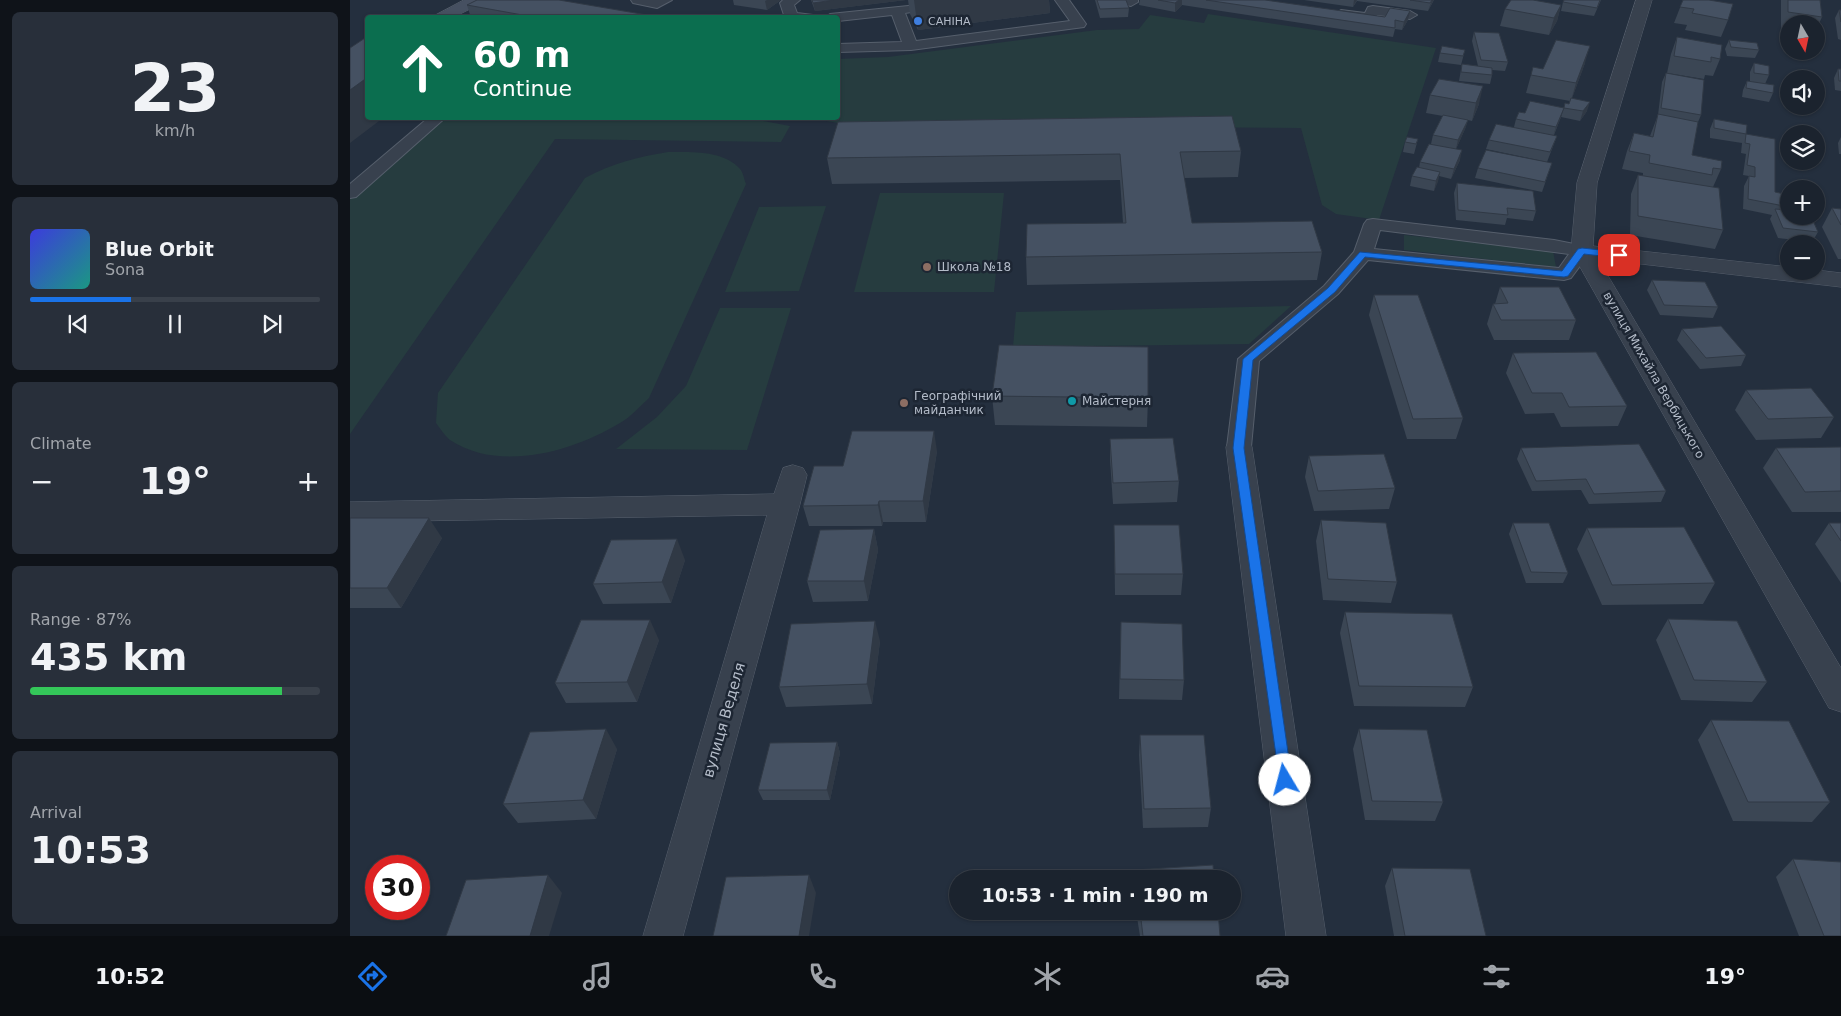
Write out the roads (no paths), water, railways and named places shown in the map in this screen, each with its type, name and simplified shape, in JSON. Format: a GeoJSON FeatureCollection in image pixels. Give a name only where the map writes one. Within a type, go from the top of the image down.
{"type":"FeatureCollection","features":[{"type":"Feature","properties":{"kind":"main road"},"geometry":{"type":"LineString","coordinates":[[444,15],[477,0]]}},
{"type":"Feature","properties":{"kind":"street"},"geometry":{"type":"LineString","coordinates":[[1644,0],[1586,183],[1582,251],[1841,280]]}},
{"type":"Feature","properties":{"kind":"street","name":"вулиця Михайла Вербицького"},"geometry":{"type":"LineString","coordinates":[[1582,251],[1841,698]]}},
{"type":"Feature","properties":{"kind":"street"},"geometry":{"type":"LineString","coordinates":[[1239,448],[1306,936]]}},
{"type":"Feature","properties":{"kind":"street","name":"вулиця Веделя"},"geometry":{"type":"LineString","coordinates":[[350,512],[789,489],[663,936]]}},
{"type":"Feature","properties":{"kind":"lane"},"geometry":{"type":"LineString","coordinates":[[638,0],[657,4],[665,0]]}},
{"type":"Feature","properties":{"kind":"lane"},"geometry":{"type":"LineString","coordinates":[[791,15],[787,3],[793,0]]}},
{"type":"Feature","properties":{"kind":"lane"},"geometry":{"type":"LineString","coordinates":[[840,48],[911,46],[1079,24],[1062,0]]}},
{"type":"Feature","properties":{"kind":"lane"},"geometry":{"type":"LineString","coordinates":[[840,17],[924,6]]}},
{"type":"Feature","properties":{"kind":"lane"},"geometry":{"type":"LineString","coordinates":[[897,10],[911,46]]}},
{"type":"Feature","properties":{"kind":"lane"},"geometry":{"type":"LineString","coordinates":[[1332,12],[1369,18],[1373,10],[1410,15]]}},
{"type":"Feature","properties":{"kind":"lane"},"geometry":{"type":"LineString","coordinates":[[350,193],[436,120]]}},
{"type":"Feature","properties":{"kind":"lane"},"geometry":{"type":"LineString","coordinates":[[1239,448],[1248,359],[1331,290],[1363,254],[1372,224],[1582,251]]}},
{"type":"Feature","properties":{"kind":"lane"},"geometry":{"type":"LineString","coordinates":[[1363,254],[1564,274],[1582,251]]}},
{"type":"Feature","properties":{"kind":"place","name":"САНІНА"},"geometry":{"type":"Point","coordinates":[918,21]}},
{"type":"Feature","properties":{"kind":"place","name":"Школа №18"},"geometry":{"type":"Point","coordinates":[927,267]}},
{"type":"Feature","properties":{"kind":"place","name":"Майстерня"},"geometry":{"type":"Point","coordinates":[1072,401]}},
{"type":"Feature","properties":{"kind":"place","name":"Географічний майданчик"},"geometry":{"type":"Point","coordinates":[904,403]}}]}
